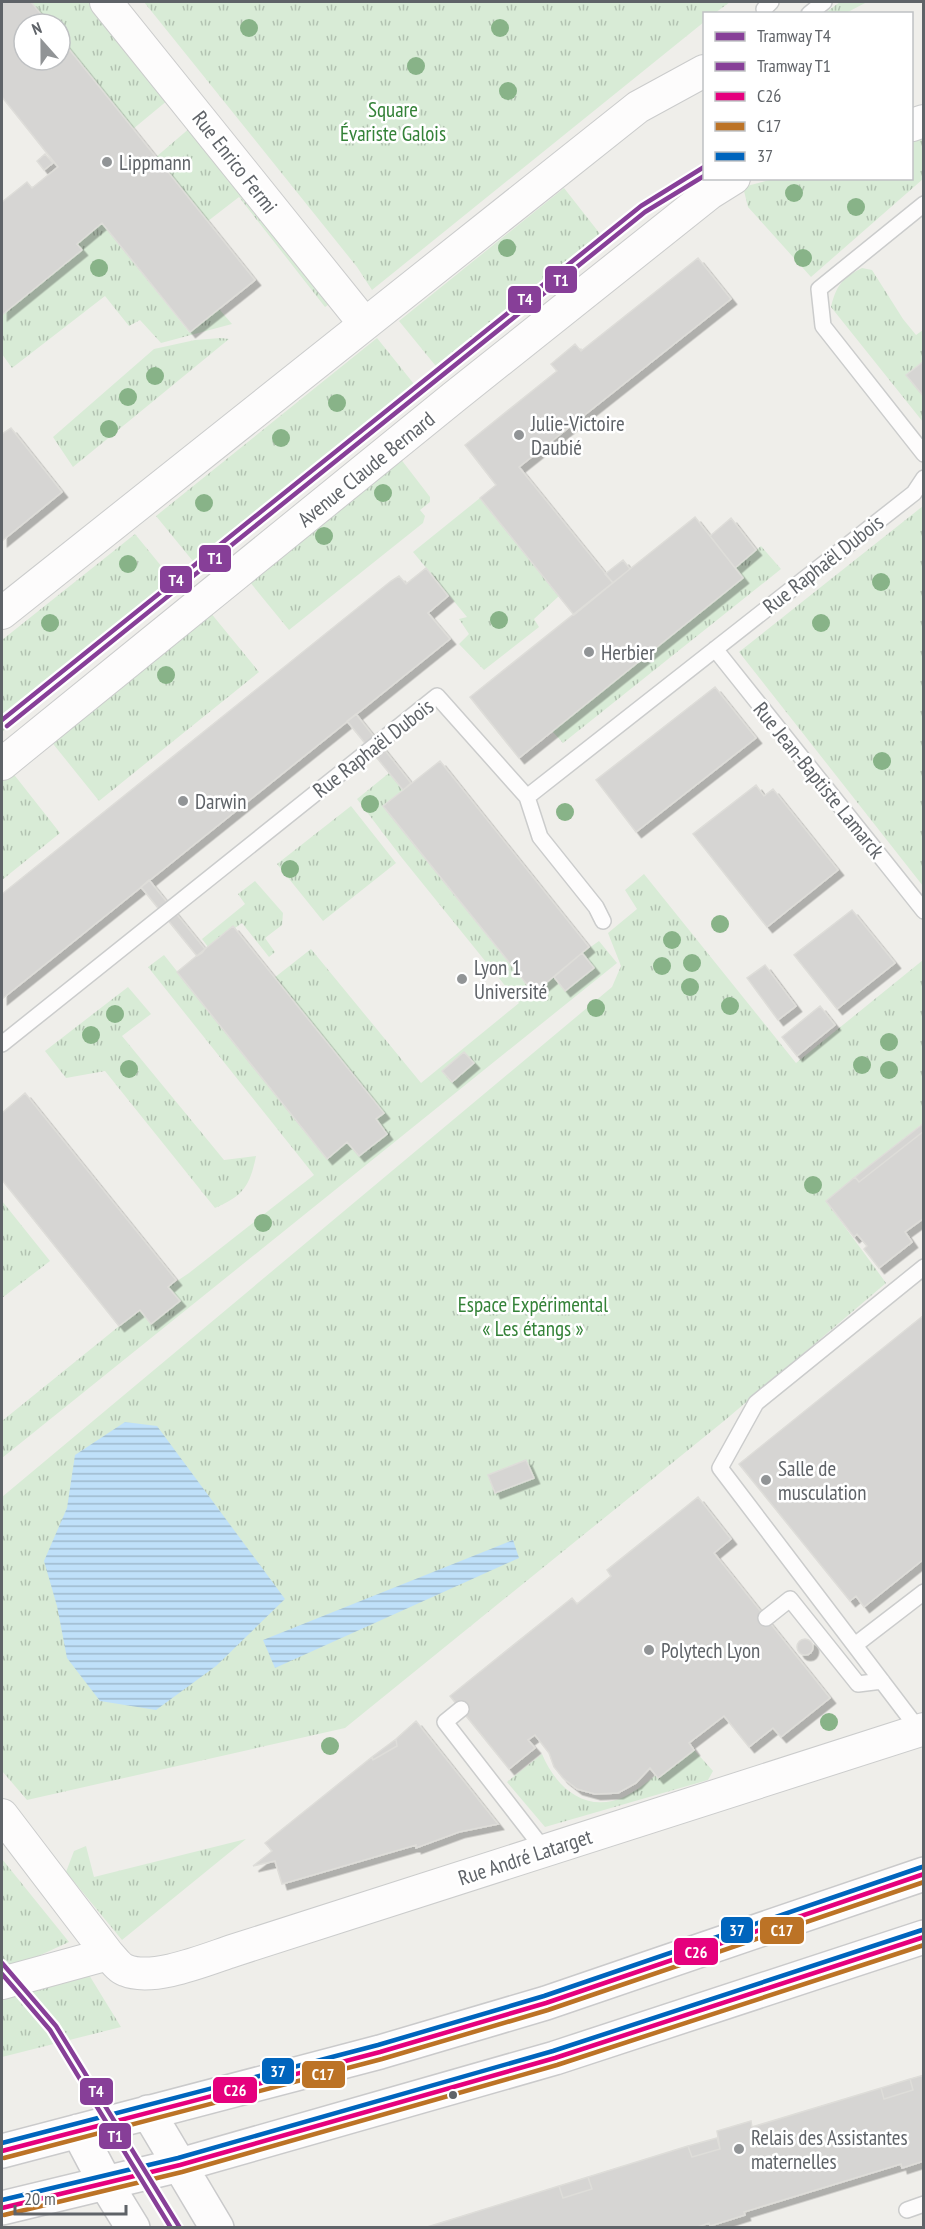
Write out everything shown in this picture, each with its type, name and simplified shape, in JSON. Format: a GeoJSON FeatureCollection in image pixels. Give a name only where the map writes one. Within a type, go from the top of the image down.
{"type":"FeatureCollection","features":[{"type":"Feature","properties":{"kind":"street","name":"Rue Enrico Fermi"},"geometry":{"type":"LineString","coordinates":[[106,2],[364,323]]}},
{"type":"Feature","properties":{"kind":"street"},"geometry":{"type":"LineString","coordinates":[[2,613],[638,107],[703,72]]}},
{"type":"Feature","properties":{"kind":"street","name":"Avenue Claude Bernard"},"geometry":{"type":"LineString","coordinates":[[2,764],[462,390],[710,193],[731,180]]}},
{"type":"Feature","properties":{"kind":"street","name":"Rue André Latarget"},"geometry":{"type":"LineString","coordinates":[[2,1983],[116,1962],[151,1974],[183,1967],[921,1730]]}},
{"type":"Feature","properties":{"kind":"street"},"geometry":{"type":"LineString","coordinates":[[2,1815],[116,1962]]}},
{"type":"Feature","properties":{"kind":"street"},"geometry":{"type":"LineString","coordinates":[[2,2151],[380,2052],[546,2003],[924,1874]]}},
{"type":"Feature","properties":{"kind":"street"},"geometry":{"type":"LineString","coordinates":[[2,2208],[180,2165],[555,2058],[924,1937]]}},
{"type":"Feature","properties":{"kind":"street"},"geometry":{"type":"LineString","coordinates":[[148,2112],[217,2228]]}},
{"type":"Feature","properties":{"kind":"street"},"geometry":{"type":"LineString","coordinates":[[78,2131],[133,2228]]}},
{"type":"Feature","properties":{"kind":"lane"},"geometry":{"type":"LineString","coordinates":[[812,12],[824,2]]}},
{"type":"Feature","properties":{"kind":"lane"},"geometry":{"type":"LineString","coordinates":[[921,210],[819,289],[823,326],[924,454]]}},
{"type":"Feature","properties":{"kind":"lane","name":"Rue Raphaël Dubois"},"geometry":{"type":"LineString","coordinates":[[2,1044],[437,696],[527,797],[914,493],[924,478]]}},
{"type":"Feature","properties":{"kind":"lane","name":"Rue Jean-Baptiste Lamarck"},"geometry":{"type":"LineString","coordinates":[[715,649],[924,910]]}},
{"type":"Feature","properties":{"kind":"lane"},"geometry":{"type":"LineString","coordinates":[[527,797],[540,837],[597,907],[603,921]]}},
{"type":"Feature","properties":{"kind":"lane"},"geometry":{"type":"LineString","coordinates":[[921,1730],[720,1468],[756,1402],[924,1267]]}},
{"type":"Feature","properties":{"kind":"lane"},"geometry":{"type":"LineString","coordinates":[[855,1645],[924,1592]]}},
{"type":"Feature","properties":{"kind":"lane"},"geometry":{"type":"LineString","coordinates":[[766,1618],[790,1599],[858,1684],[882,1681]]}},
{"type":"Feature","properties":{"kind":"lane"},"geometry":{"type":"LineString","coordinates":[[461,1710],[445,1722],[545,1851]]}},
{"type":"Feature","properties":{"kind":"lane"},"geometry":{"type":"LineString","coordinates":[[907,2210],[924,2204]]}},
{"type":"Feature","properties":{"kind":"green space"},"geometry":{"type":"Polygon","coordinates":[[[31,2],[89,2],[168,100],[133,129],[72,53],[72,12],[39,12],[31,2]]]}},
{"type":"Feature","properties":{"kind":"green space","name":"Square Évariste Galois"},"geometry":{"type":"Polygon","coordinates":[[[144,2],[730,2],[716,12],[703,12],[703,23],[372,290],[357,267],[144,2]]]}},
{"type":"Feature","properties":{"kind":"green space"},"geometry":{"type":"Polygon","coordinates":[[[840,2],[867,2],[848,12],[826,12],[840,2]]]}},
{"type":"Feature","properties":{"kind":"green space"},"geometry":{"type":"Polygon","coordinates":[[[191,127],[332,302],[325,307],[239,197],[208,221],[156,157],[191,127]]]}},
{"type":"Feature","properties":{"kind":"green space"},"geometry":{"type":"Polygon","coordinates":[[[923,135],[923,179],[811,277],[748,207],[743,187],[769,180],[913,180],[913,138],[923,135]]]}},
{"type":"Feature","properties":{"kind":"green space"},"geometry":{"type":"Polygon","coordinates":[[[564,188],[608,244],[444,376],[399,321],[564,188]]]}},
{"type":"Feature","properties":{"kind":"green space"},"geometry":{"type":"Polygon","coordinates":[[[102,223],[189,332],[219,309],[232,324],[161,343],[140,320],[129,326],[105,296],[12,368],[2,354],[2,315],[82,250],[77,244],[102,223]]]}},
{"type":"Feature","properties":{"kind":"green space"},"geometry":{"type":"Polygon","coordinates":[[[862,268],[872,270],[916,335],[923,330],[923,422],[831,307],[841,283],[849,275],[862,268]]]}},
{"type":"Feature","properties":{"kind":"green space"},"geometry":{"type":"Polygon","coordinates":[[[377,338],[422,394],[201,571],[156,516],[377,338]]]}},
{"type":"Feature","properties":{"kind":"green space"},"geometry":{"type":"Polygon","coordinates":[[[229,339],[73,467],[53,437],[154,349],[195,340],[229,339]]]}},
{"type":"Feature","properties":{"kind":"green space"},"geometry":{"type":"Polygon","coordinates":[[[400,458],[430,497],[430,502],[420,510],[425,516],[423,523],[289,630],[249,581],[400,458]]]}},
{"type":"Feature","properties":{"kind":"green space"},"geometry":{"type":"Polygon","coordinates":[[[480,498],[559,596],[534,619],[539,627],[484,670],[459,644],[469,634],[459,619],[467,617],[413,552],[480,498]]]}},
{"type":"Feature","properties":{"kind":"green space"},"geometry":{"type":"Polygon","coordinates":[[[923,506],[923,886],[739,652],[923,506]]]}},
{"type":"Feature","properties":{"kind":"green space"},"geometry":{"type":"Polygon","coordinates":[[[135,534],[180,589],[2,732],[2,640],[135,534]]]}},
{"type":"Feature","properties":{"kind":"green space"},"geometry":{"type":"Polygon","coordinates":[[[761,546],[781,569],[563,743],[552,731],[743,578],[735,568],[761,546]]]}},
{"type":"Feature","properties":{"kind":"green space"},"geometry":{"type":"Polygon","coordinates":[[[210,612],[259,672],[99,801],[50,740],[210,612]]]}},
{"type":"Feature","properties":{"kind":"green space"},"geometry":{"type":"Polygon","coordinates":[[[12,772],[60,833],[2,880],[2,780],[12,772]]]}},
{"type":"Feature","properties":{"kind":"green space"},"geometry":{"type":"Polygon","coordinates":[[[389,773],[403,790],[383,806],[533,993],[554,977],[566,991],[594,968],[582,953],[599,941],[617,963],[2,1458],[2,1421],[139,1310],[152,1324],[180,1301],[168,1287],[314,1175],[148,967],[164,955],[327,1159],[347,1142],[359,1156],[387,1134],[376,1119],[383,1113],[274,978],[311,949],[421,1083],[519,1003],[357,799],[389,773]]]}},
{"type":"Feature","properties":{"kind":"green space"},"geometry":{"type":"Polygon","coordinates":[[[351,806],[396,863],[323,921],[277,864],[351,806]]]}},
{"type":"Feature","properties":{"kind":"green space","name":"Espace Expérimental « Les étangs »"},"geometry":{"type":"Polygon","coordinates":[[[644,874],[796,1063],[923,960],[923,1123],[826,1201],[886,1283],[724,1421],[345,1728],[27,1800],[2,1771],[2,1497],[612,987],[621,966],[608,933],[637,909],[625,890],[644,874]]]}},
{"type":"Feature","properties":{"kind":"green space"},"geometry":{"type":"Polygon","coordinates":[[[255,881],[283,913],[282,925],[265,938],[275,952],[269,957],[242,923],[233,927],[208,947],[202,939],[245,904],[238,894],[255,881]]]}},
{"type":"Feature","properties":{"kind":"green space"},"geometry":{"type":"Polygon","coordinates":[[[128,987],[151,1014],[122,1036],[224,1160],[256,1156],[244,1189],[215,1208],[105,1071],[66,1078],[45,1051],[128,987]]]}},
{"type":"Feature","properties":{"kind":"green space"},"geometry":{"type":"Polygon","coordinates":[[[2,1201],[50,1261],[2,1298],[2,1201]]]}},
{"type":"Feature","properties":{"kind":"green space"},"geometry":{"type":"Polygon","coordinates":[[[694,1750],[713,1771],[708,1780],[545,1827],[507,1782],[542,1754],[555,1777],[574,1795],[597,1802],[610,1801],[628,1795],[656,1775],[659,1778],[694,1750]]]}},
{"type":"Feature","properties":{"kind":"green space"},"geometry":{"type":"Polygon","coordinates":[[[246,1839],[122,1940],[66,1872],[74,1851],[86,1846],[94,1877],[246,1839]]]}},
{"type":"Feature","properties":{"kind":"green space"},"geometry":{"type":"Polygon","coordinates":[[[2,1859],[69,1942],[34,1958],[2,1966],[2,1859]]]}},
{"type":"Feature","properties":{"kind":"green space"},"geometry":{"type":"Polygon","coordinates":[[[86,1970],[121,2027],[2,2057],[2,1993],[86,1970]]]}},
{"type":"Feature","properties":{"kind":"water"},"geometry":{"type":"Polygon","coordinates":[[[125,1422],[157,1426],[285,1599],[216,1666],[156,1710],[100,1701],[67,1658],[57,1606],[44,1561],[67,1508],[75,1455],[125,1422]]]}},
{"type":"Feature","properties":{"kind":"water"},"geometry":{"type":"Polygon","coordinates":[[[513,1540],[519,1558],[275,1668],[263,1640],[513,1540]]]}},
{"type":"Feature","properties":{"kind":"building","name":"Lippmann"},"geometry":{"type":"Polygon","coordinates":[[[2,2],[31,2],[39,12],[12,12],[12,72],[72,72],[72,53],[255,280],[190,332],[102,223],[77,244],[82,250],[2,315],[2,202],[27,182],[32,188],[58,167],[2,97],[2,2]]]}},
{"type":"Feature","properties":{"kind":"building"},"geometry":{"type":"Polygon","coordinates":[[[45,154],[53,163],[44,170],[37,161],[45,154]]]}},
{"type":"Feature","properties":{"kind":"building","name":"Julie-Victoire Daubié"},"geometry":{"type":"Polygon","coordinates":[[[698,258],[731,299],[519,467],[613,583],[574,615],[480,498],[496,485],[465,445],[557,371],[551,364],[575,344],[581,351],[698,258]]]}},
{"type":"Feature","properties":{"kind":"building"},"geometry":{"type":"Polygon","coordinates":[[[924,361],[924,397],[906,375],[924,361]]]}},
{"type":"Feature","properties":{"kind":"building"},"geometry":{"type":"Polygon","coordinates":[[[11,428],[62,492],[2,541],[2,434],[11,428]]]}},
{"type":"Feature","properties":{"kind":"building","name":"Herbier"},"geometry":{"type":"Polygon","coordinates":[[[695,517],[743,578],[519,758],[470,697],[695,517]]]}},
{"type":"Feature","properties":{"kind":"building"},"geometry":{"type":"Polygon","coordinates":[[[731,518],[756,550],[735,568],[710,536],[731,518]]]}},
{"type":"Feature","properties":{"kind":"building"},"geometry":{"type":"Polygon","coordinates":[[[623,560],[630,569],[613,583],[605,574],[623,560]]]}},
{"type":"Feature","properties":{"kind":"building","name":"Darwin"},"geometry":{"type":"Polygon","coordinates":[[[426,568],[448,596],[428,613],[450,639],[2,999],[2,894],[391,581],[399,576],[406,584],[426,568]]]}},
{"type":"Feature","properties":{"kind":"building"},"geometry":{"type":"Polygon","coordinates":[[[715,687],[756,738],[636,832],[596,780],[715,687]]]}},
{"type":"Feature","properties":{"kind":"building"},"geometry":{"type":"Polygon","coordinates":[[[356,714],[411,783],[403,790],[347,721],[356,714]]]}},
{"type":"Feature","properties":{"kind":"building"},"geometry":{"type":"Polygon","coordinates":[[[440,761],[589,947],[534,993],[383,806],[440,761]]]}},
{"type":"Feature","properties":{"kind":"building"},"geometry":{"type":"Polygon","coordinates":[[[756,785],[764,796],[773,789],[838,870],[767,927],[693,834],[756,785]]]}},
{"type":"Feature","properties":{"kind":"building"},"geometry":{"type":"Polygon","coordinates":[[[149,880],[205,949],[202,953],[197,956],[141,887],[149,880]]]}},
{"type":"Feature","properties":{"kind":"building"},"geometry":{"type":"Polygon","coordinates":[[[852,910],[895,963],[837,1009],[794,955],[852,910]]]}},
{"type":"Feature","properties":{"kind":"building"},"geometry":{"type":"Polygon","coordinates":[[[233,926],[384,1113],[376,1119],[387,1134],[359,1156],[347,1142],[327,1159],[177,972],[233,926]]]}},
{"type":"Feature","properties":{"kind":"building"},"geometry":{"type":"Polygon","coordinates":[[[582,953],[594,968],[565,991],[554,977],[582,953]]]}},
{"type":"Feature","properties":{"kind":"building"},"geometry":{"type":"Polygon","coordinates":[[[765,965],[796,1006],[778,1020],[747,978],[765,965]]]}},
{"type":"Feature","properties":{"kind":"building"},"geometry":{"type":"Polygon","coordinates":[[[820,1006],[835,1025],[797,1056],[782,1037],[820,1006]]]}},
{"type":"Feature","properties":{"kind":"building"},"geometry":{"type":"Polygon","coordinates":[[[464,1052],[474,1063],[452,1082],[442,1071],[464,1052]]]}},
{"type":"Feature","properties":{"kind":"building"},"geometry":{"type":"Polygon","coordinates":[[[25,1093],[176,1280],[168,1287],[180,1301],[151,1324],[140,1310],[119,1326],[2,1180],[2,1113],[25,1093]]]}},
{"type":"Feature","properties":{"kind":"building"},"geometry":{"type":"Polygon","coordinates":[[[924,1123],[924,1131],[859,1182],[855,1177],[924,1123]]]}},
{"type":"Feature","properties":{"kind":"building"},"geometry":{"type":"Polygon","coordinates":[[[924,1131],[924,1218],[905,1232],[912,1242],[879,1268],[864,1249],[867,1246],[857,1234],[854,1237],[826,1201],[855,1177],[859,1182],[924,1131]]]}},
{"type":"Feature","properties":{"kind":"building"},"geometry":{"type":"Polygon","coordinates":[[[924,1315],[924,1559],[864,1607],[856,1596],[850,1601],[739,1464],[924,1315]]]}},
{"type":"Feature","properties":{"kind":"building"},"geometry":{"type":"Polygon","coordinates":[[[526,1460],[534,1478],[495,1493],[488,1475],[526,1460]]]}},
{"type":"Feature","properties":{"kind":"building","name":"Polytech Lyon"},"geometry":{"type":"Polygon","coordinates":[[[698,1497],[731,1539],[714,1553],[830,1698],[781,1737],[773,1728],[749,1747],[724,1716],[689,1743],[694,1750],[658,1778],[650,1768],[636,1783],[618,1793],[595,1794],[577,1789],[554,1767],[549,1753],[535,1735],[528,1740],[535,1748],[509,1769],[450,1696],[572,1598],[577,1604],[611,1576],[607,1570],[698,1497]]]}},
{"type":"Feature","properties":{"kind":"building"},"geometry":{"type":"Polygon","coordinates":[[[805,1639],[813,1647],[805,1655],[797,1647],[805,1639]]]}},
{"type":"Feature","properties":{"kind":"building"},"geometry":{"type":"Polygon","coordinates":[[[416,1721],[498,1824],[459,1832],[416,1848],[416,1845],[282,1884],[275,1861],[253,1866],[272,1851],[265,1843],[372,1757],[373,1760],[397,1746],[396,1739],[416,1721]]]}},
{"type":"Feature","properties":{"kind":"building"},"geometry":{"type":"Polygon","coordinates":[[[396,1739],[397,1746],[373,1760],[372,1757],[396,1739]]]}},
{"type":"Feature","properties":{"kind":"building"},"geometry":{"type":"Polygon","coordinates":[[[924,2075],[924,2161],[902,2168],[901,2164],[744,2212],[745,2215],[710,2226],[709,2223],[695,2228],[424,2228],[559,2186],[563,2198],[592,2189],[588,2177],[688,2146],[692,2157],[720,2149],[717,2131],[751,2121],[752,2127],[881,2088],[884,2099],[913,2090],[910,2079],[924,2075]]]}},
{"type":"Feature","properties":{"kind":"building"},"geometry":{"type":"Polygon","coordinates":[[[910,2079],[913,2090],[884,2099],[881,2088],[910,2079]]]}},
{"type":"Feature","properties":{"kind":"building"},"geometry":{"type":"Polygon","coordinates":[[[717,2138],[720,2149],[692,2157],[688,2146],[717,2138]]]}},
{"type":"Feature","properties":{"kind":"building"},"geometry":{"type":"Polygon","coordinates":[[[588,2177],[592,2189],[563,2198],[559,2186],[588,2177]]]}},
{"type":"Feature","properties":{"kind":"tram line","name":"T4"},"geometry":{"type":"LineString","coordinates":[[2,720],[641,206],[703,168]]}},
{"type":"Feature","properties":{"kind":"tram line","name":"T1"},"geometry":{"type":"LineString","coordinates":[[7,726],[645,212],[703,177]]}},
{"type":"Feature","properties":{"kind":"tram line","name":"T4"},"geometry":{"type":"LineString","coordinates":[[2,1963],[56,2026],[180,2228]]}},
{"type":"Feature","properties":{"kind":"tram line","name":"T1"},"geometry":{"type":"LineString","coordinates":[[2,1974],[50,2030],[171,2228]]}},
{"type":"Feature","properties":{"kind":"transit line","name":"37"},"geometry":{"type":"LineString","coordinates":[[2,2143],[378,2045],[544,1996],[922,1867]]}},
{"type":"Feature","properties":{"kind":"transit line","name":"C26"},"geometry":{"type":"LineString","coordinates":[[2,2151],[380,2052],[546,2003],[924,1874]]}},
{"type":"Feature","properties":{"kind":"transit line","name":"C17"},"geometry":{"type":"LineString","coordinates":[[4,2158],[382,2059],[548,2010],[924,1882]]}},
{"type":"Feature","properties":{"kind":"transit line","name":"37"},"geometry":{"type":"LineString","coordinates":[[2,2200],[178,2158],[553,2051],[922,1930]]}},
{"type":"Feature","properties":{"kind":"transit line","name":"C26"},"geometry":{"type":"LineString","coordinates":[[2,2208],[180,2165],[555,2058],[924,1937]]}},
{"type":"Feature","properties":{"kind":"transit line","name":"C17"},"geometry":{"type":"LineString","coordinates":[[4,2215],[182,2172],[557,2065],[924,1945]]}},
{"type":"Feature","properties":{"kind":"place","name":"Lippmann"},"geometry":{"type":"Point","coordinates":[107,162]}},
{"type":"Feature","properties":{"kind":"place","name":"Julie-Victoire Daubié"},"geometry":{"type":"Point","coordinates":[519,435]}},
{"type":"Feature","properties":{"kind":"place","name":"Herbier"},"geometry":{"type":"Point","coordinates":[589,652]}},
{"type":"Feature","properties":{"kind":"place","name":"Darwin"},"geometry":{"type":"Point","coordinates":[183,801]}},
{"type":"Feature","properties":{"kind":"place","name":"Lyon 1 Université"},"geometry":{"type":"Point","coordinates":[462,979]}},
{"type":"Feature","properties":{"kind":"place","name":"Salle de musculation"},"geometry":{"type":"Point","coordinates":[766,1480]}},
{"type":"Feature","properties":{"kind":"place","name":"Polytech Lyon"},"geometry":{"type":"Point","coordinates":[649,1650]}},
{"type":"Feature","properties":{"kind":"place","name":"Relais des Assistantes maternelles"},"geometry":{"type":"Point","coordinates":[739,2149]}}]}
